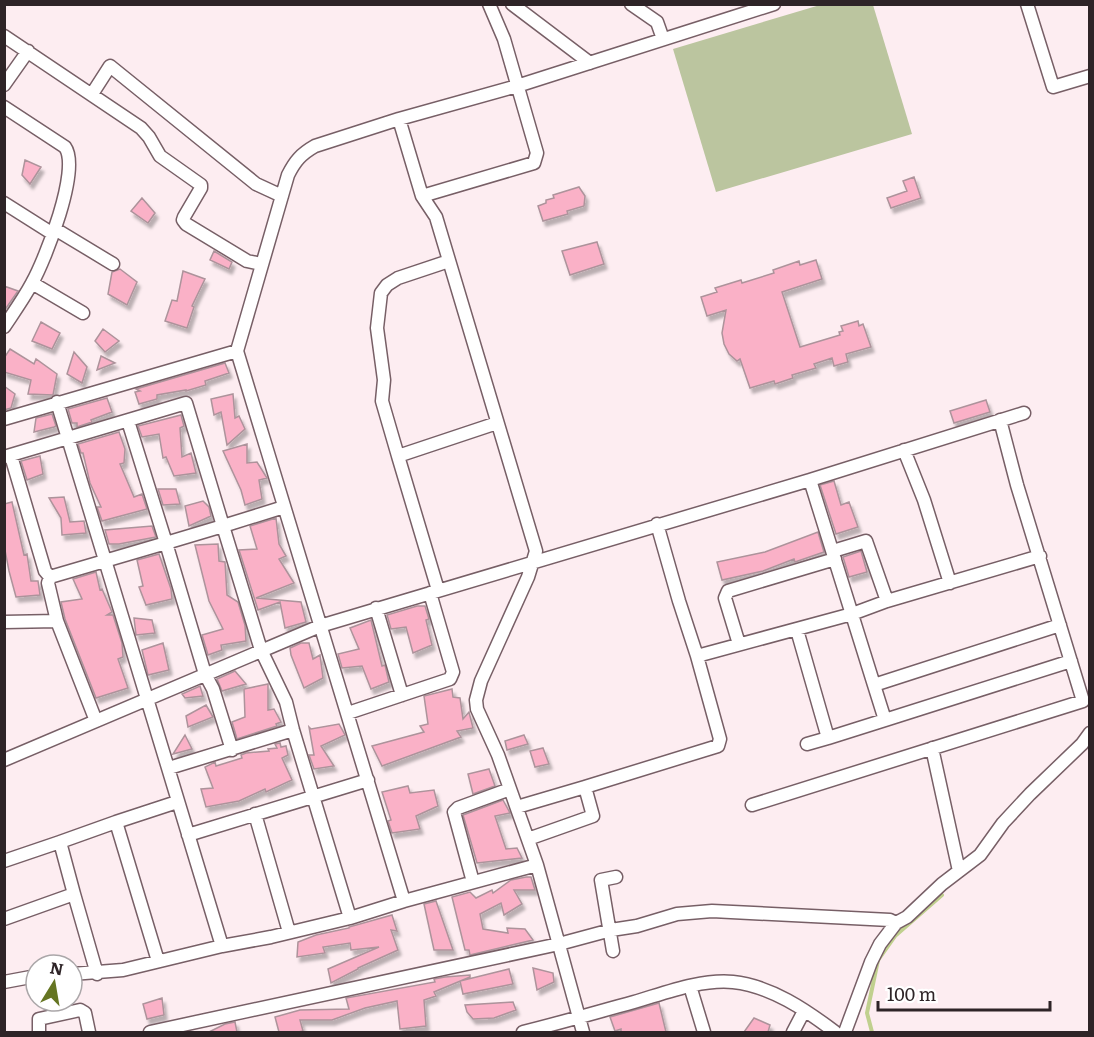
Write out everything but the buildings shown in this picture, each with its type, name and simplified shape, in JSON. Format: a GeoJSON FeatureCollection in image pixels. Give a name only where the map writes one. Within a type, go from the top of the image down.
{"type":"FeatureCollection","features":[{"type":"Feature","properties":{"kind":"street"},"geometry":{"type":"LineString","coordinates":[[422,196],[534,163],[537,153],[504,39],[489,4]]}},
{"type":"Feature","properties":{"kind":"street"},"geometry":{"type":"LineString","coordinates":[[631,4],[657,22],[663,39]]}},
{"type":"Feature","properties":{"kind":"street"},"geometry":{"type":"LineString","coordinates":[[404,901],[237,351],[261,264],[294,161],[315,146],[399,119],[517,86],[774,4]]}},
{"type":"Feature","properties":{"kind":"street"},"geometry":{"type":"LineString","coordinates":[[1028,4],[1053,87],[1089,76]]}},
{"type":"Feature","properties":{"kind":"street"},"geometry":{"type":"LineString","coordinates":[[519,7],[590,63]]}},
{"type":"Feature","properties":{"kind":"street"},"geometry":{"type":"LineString","coordinates":[[4,36],[92,93],[145,132],[160,156],[201,185],[184,217],[186,224],[247,261],[261,264]]}},
{"type":"Feature","properties":{"kind":"street"},"geometry":{"type":"LineString","coordinates":[[4,85],[28,51]]}},
{"type":"Feature","properties":{"kind":"street"},"geometry":{"type":"LineString","coordinates":[[92,93],[110,66],[256,184],[282,196]]}},
{"type":"Feature","properties":{"kind":"street"},"geometry":{"type":"LineString","coordinates":[[4,107],[65,147],[70,153],[69,176],[54,232],[32,283],[4,327]]}},
{"type":"Feature","properties":{"kind":"street"},"geometry":{"type":"LineString","coordinates":[[399,119],[422,196],[436,216],[536,551],[481,681],[476,700],[477,710],[498,755],[537,865],[583,1032]]}},
{"type":"Feature","properties":{"kind":"street"},"geometry":{"type":"LineString","coordinates":[[4,203],[113,264]]}},
{"type":"Feature","properties":{"kind":"street"},"geometry":{"type":"LineString","coordinates":[[348,713],[450,679],[453,672],[434,591],[382,401],[384,380],[376,328],[381,293],[387,285],[398,278],[449,261]]}},
{"type":"Feature","properties":{"kind":"street"},"geometry":{"type":"LineString","coordinates":[[32,283],[83,313]]}},
{"type":"Feature","properties":{"kind":"street"},"geometry":{"type":"LineString","coordinates":[[4,419],[237,351]]}},
{"type":"Feature","properties":{"kind":"street"},"geometry":{"type":"LineString","coordinates":[[57,402],[222,946]]}},
{"type":"Feature","properties":{"kind":"street"},"geometry":{"type":"LineString","coordinates":[[50,577],[45,571],[8,457],[186,403],[261,650],[286,702],[350,918]]}},
{"type":"Feature","properties":{"kind":"street"},"geometry":{"type":"LineString","coordinates":[[4,760],[320,626],[810,480],[1024,413]]}},
{"type":"Feature","properties":{"kind":"street"},"geometry":{"type":"LineString","coordinates":[[752,805],[932,748],[1086,703],[1017,485],[1000,420]]}},
{"type":"Feature","properties":{"kind":"street"},"geometry":{"type":"LineString","coordinates":[[128,421],[206,674],[213,688],[232,750]]}},
{"type":"Feature","properties":{"kind":"street"},"geometry":{"type":"LineString","coordinates":[[398,456],[496,423]]}},
{"type":"Feature","properties":{"kind":"street"},"geometry":{"type":"LineString","coordinates":[[904,450],[924,500],[950,583]]}},
{"type":"Feature","properties":{"kind":"street"},"geometry":{"type":"LineString","coordinates":[[810,480],[885,720]]}},
{"type":"Feature","properties":{"kind":"street"},"geometry":{"type":"LineString","coordinates":[[50,577],[284,507]]}},
{"type":"Feature","properties":{"kind":"street"},"geometry":{"type":"LineString","coordinates":[[517,807],[718,746],[720,739],[657,524]]}},
{"type":"Feature","properties":{"kind":"street"},"geometry":{"type":"LineString","coordinates":[[739,644],[725,598],[728,591],[834,555],[866,540],[886,601]]}},
{"type":"Feature","properties":{"kind":"street"},"geometry":{"type":"LineString","coordinates":[[697,656],[852,614],[886,601],[1040,555]]}},
{"type":"Feature","properties":{"kind":"street"},"geometry":{"type":"LineString","coordinates":[[50,577],[48,583],[57,621],[96,721]]}},
{"type":"Feature","properties":{"kind":"street"},"geometry":{"type":"LineString","coordinates":[[376,608],[402,695]]}},
{"type":"Feature","properties":{"kind":"street"},"geometry":{"type":"LineString","coordinates":[[4,622],[57,621]]}},
{"type":"Feature","properties":{"kind":"street"},"geometry":{"type":"LineString","coordinates":[[874,685],[1060,625]]}},
{"type":"Feature","properties":{"kind":"street"},"geometry":{"type":"LineString","coordinates":[[796,630],[828,738]]}},
{"type":"Feature","properties":{"kind":"street"},"geometry":{"type":"LineString","coordinates":[[807,744],[1071,661]]}},
{"type":"Feature","properties":{"kind":"street"},"geometry":{"type":"LineString","coordinates":[[169,768],[293,730]]}},
{"type":"Feature","properties":{"kind":"street"},"geometry":{"type":"LineString","coordinates":[[845,1032],[871,962],[880,944],[896,923],[907,917],[923,900],[980,855],[1003,823],[1082,744],[1089,733]]}},
{"type":"Feature","properties":{"kind":"street"},"geometry":{"type":"LineString","coordinates":[[932,748],[959,871]]}},
{"type":"Feature","properties":{"kind":"street"},"geometry":{"type":"LineString","coordinates":[[188,835],[368,780]]}},
{"type":"Feature","properties":{"kind":"street"},"geometry":{"type":"LineString","coordinates":[[528,839],[593,816],[585,787]]}},
{"type":"Feature","properties":{"kind":"street"},"geometry":{"type":"LineString","coordinates":[[473,882],[454,812],[458,808],[510,789]]}},
{"type":"Feature","properties":{"kind":"street"},"geometry":{"type":"LineString","coordinates":[[4,861],[177,802]]}},
{"type":"Feature","properties":{"kind":"street"},"geometry":{"type":"LineString","coordinates":[[255,814],[289,933]]}},
{"type":"Feature","properties":{"kind":"street"},"geometry":{"type":"LineString","coordinates":[[116,822],[158,962]]}},
{"type":"Feature","properties":{"kind":"street"},"geometry":{"type":"LineString","coordinates":[[60,842],[97,974]]}},
{"type":"Feature","properties":{"kind":"street"},"geometry":{"type":"LineString","coordinates":[[84,974],[123,970],[222,946],[289,933],[537,865]]}},
{"type":"Feature","properties":{"kind":"street"},"geometry":{"type":"LineString","coordinates":[[613,951],[601,880],[616,877]]}},
{"type":"Feature","properties":{"kind":"street"},"geometry":{"type":"LineString","coordinates":[[4,919],[74,894]]}},
{"type":"Feature","properties":{"kind":"street"},"geometry":{"type":"LineString","coordinates":[[150,1032],[559,944],[677,914],[712,911],[890,920],[896,923]]}},
{"type":"Feature","properties":{"kind":"street"},"geometry":{"type":"LineString","coordinates":[[5,980],[24,978]]}},
{"type":"Feature","properties":{"kind":"street"},"geometry":{"type":"LineString","coordinates":[[523,1032],[690,986],[732,982],[754,986],[771,993],[804,1011],[835,1032]]}},
{"type":"Feature","properties":{"kind":"street"},"geometry":{"type":"LineString","coordinates":[[690,986],[704,1032]]}},
{"type":"Feature","properties":{"kind":"street"},"geometry":{"type":"LineString","coordinates":[[39,1032],[39,1019],[80,1010],[85,1013],[89,1032]]}},
{"type":"Feature","properties":{"kind":"street"},"geometry":{"type":"LineString","coordinates":[[793,1032],[804,1011]]}},
{"type":"Feature","properties":{"kind":"green space"},"geometry":{"type":"Polygon","coordinates":[[[820,5],[873,5],[912,134],[716,192],[673,49],[820,5]]]}},
{"type":"Feature","properties":{"kind":"waterway"},"geometry":{"type":"LineString","coordinates":[[872,1032],[867,1013],[878,960],[895,936],[942,895]]}}]}
